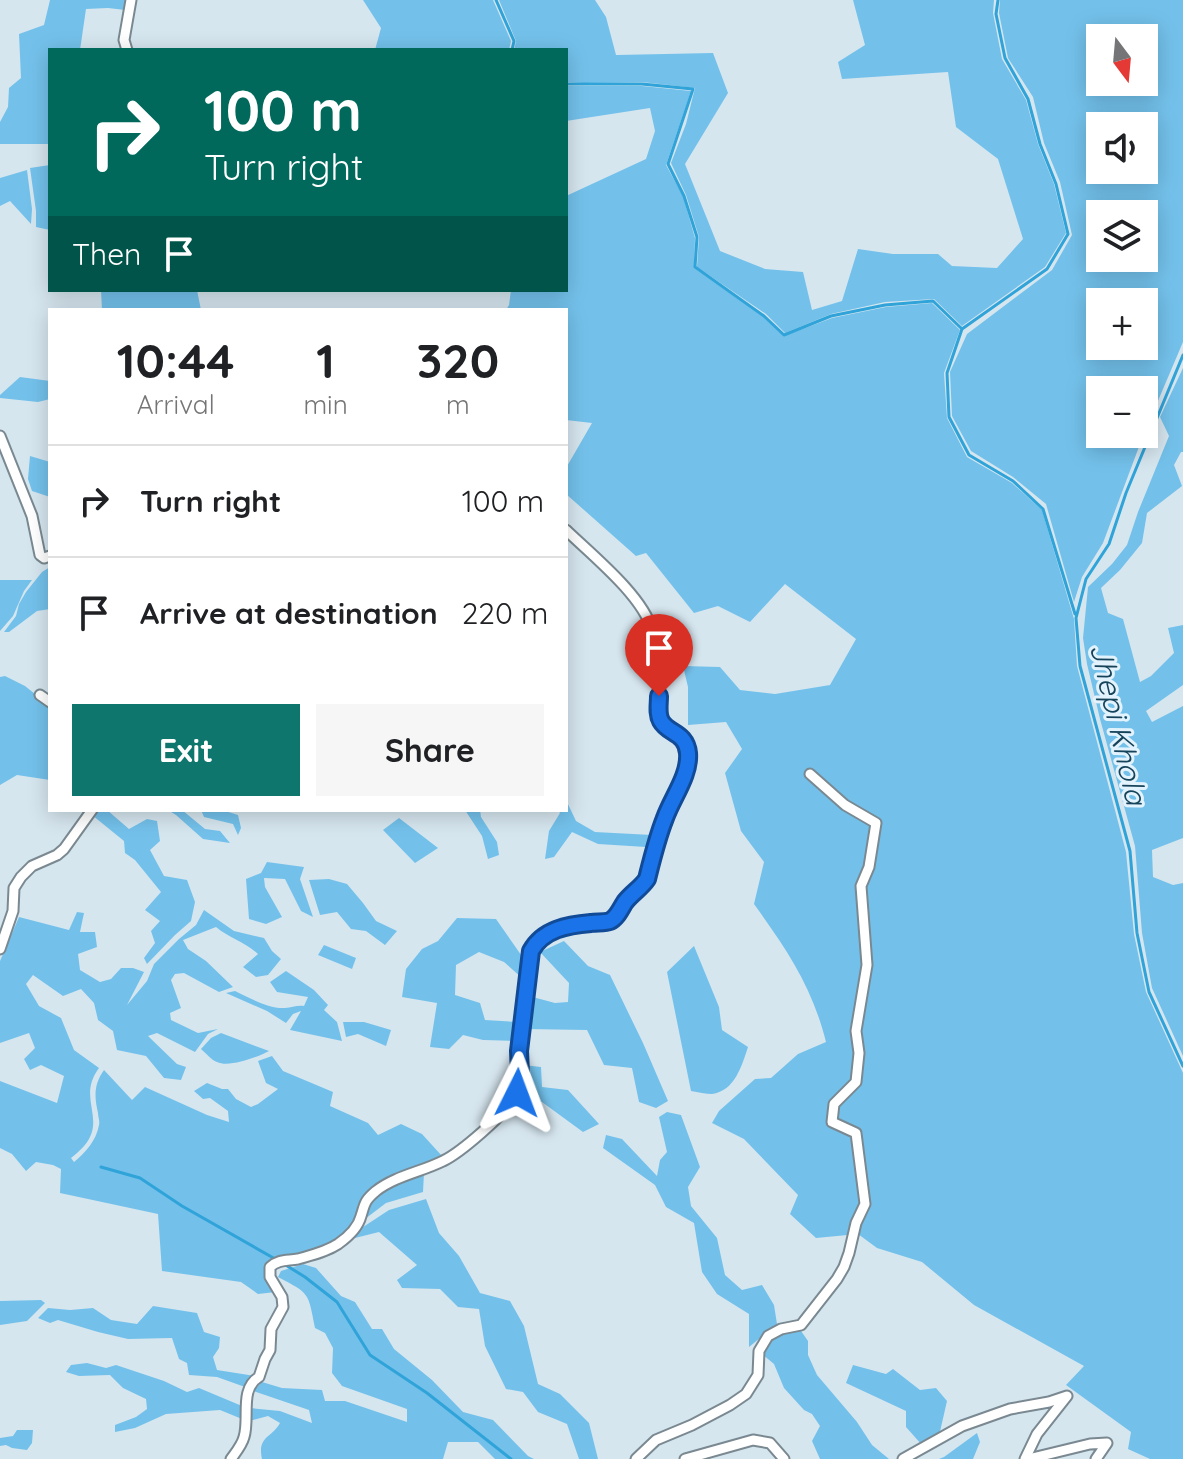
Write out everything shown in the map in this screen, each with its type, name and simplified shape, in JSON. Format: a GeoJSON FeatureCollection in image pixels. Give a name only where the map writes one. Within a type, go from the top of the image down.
{"type":"FeatureCollection","features":[{"type":"Feature","properties":{"kind":"street"},"geometry":{"type":"LineString","coordinates":[[126,48],[124,40],[131,0]]}},
{"type":"Feature","properties":{"kind":"street"},"geometry":{"type":"LineString","coordinates":[[0,436],[32,516],[40,555],[48,557]]}},
{"type":"Feature","properties":{"kind":"street"},"geometry":{"type":"LineString","coordinates":[[231,1459],[246,1434],[248,1387],[259,1377],[270,1350],[271,1329],[283,1307],[282,1297],[270,1277],[270,1267],[276,1261],[294,1260],[338,1244],[354,1231],[361,1218],[363,1204],[376,1191],[445,1160],[511,1105],[517,1093],[520,1074],[519,1051],[531,951],[536,941],[558,928],[609,921],[647,879],[665,816],[688,765],[688,752],[677,733],[659,718],[657,653],[652,626],[639,604],[568,532]]}},
{"type":"Feature","properties":{"kind":"street"},"geometry":{"type":"LineString","coordinates":[[40,695],[48,701]]}},
{"type":"Feature","properties":{"kind":"street"},"geometry":{"type":"LineString","coordinates":[[636,1459],[656,1440],[746,1394],[758,1375],[759,1351],[768,1336],[781,1329],[801,1325],[837,1279],[865,1204],[856,1133],[832,1122],[834,1104],[856,1082],[859,1053],[856,1031],[867,965],[861,886],[869,867],[876,823],[845,805],[810,774]]}},
{"type":"Feature","properties":{"kind":"street"},"geometry":{"type":"LineString","coordinates":[[0,949],[13,911],[14,888],[21,877],[32,866],[64,849],[91,812]]}},
{"type":"Feature","properties":{"kind":"street"},"geometry":{"type":"LineString","coordinates":[[903,1459],[962,1426],[1010,1409],[1067,1396],[1037,1434],[1026,1459]]}},
{"type":"Feature","properties":{"kind":"street"},"geometry":{"type":"LineString","coordinates":[[685,1459],[753,1440],[770,1443],[784,1459]]}},
{"type":"Feature","properties":{"kind":"street"},"geometry":{"type":"LineString","coordinates":[[1026,1459],[1107,1443],[1096,1459]]}},
{"type":"Feature","properties":{"kind":"shaded area"},"geometry":{"type":"Polygon","coordinates":[[[50,0],[128,0],[125,10],[86,9],[80,48],[48,48],[48,144],[0,144],[0,122],[8,107],[9,88],[21,78],[19,34],[44,25],[50,0]]]}},
{"type":"Feature","properties":{"kind":"shaded area"},"geometry":{"type":"Polygon","coordinates":[[[363,0],[493,0],[511,41],[509,48],[376,48],[381,28],[363,0]]]}},
{"type":"Feature","properties":{"kind":"shaded area"},"geometry":{"type":"Polygon","coordinates":[[[499,0],[595,0],[606,17],[616,55],[713,53],[728,93],[685,164],[720,251],[765,269],[803,272],[812,310],[842,301],[858,249],[893,254],[938,254],[952,266],[997,268],[1023,239],[998,159],[956,127],[948,72],[842,79],[838,62],[865,45],[853,0],[994,0],[993,13],[1002,59],[1026,100],[1038,144],[1054,184],[1066,233],[1045,267],[962,326],[934,299],[885,302],[831,314],[785,333],[766,314],[697,267],[699,237],[686,195],[671,163],[686,124],[695,88],[642,82],[568,82],[568,48],[514,48],[516,41],[499,0]]]}},
{"type":"Feature","properties":{"kind":"shaded area"},"geometry":{"type":"Polygon","coordinates":[[[1000,0],[1183,0],[1183,342],[1158,401],[1158,376],[1086,376],[1086,448],[1139,448],[1103,543],[1082,577],[1074,602],[1046,504],[1013,477],[971,451],[952,416],[950,372],[967,334],[1052,270],[1072,235],[1060,182],[1044,143],[1033,97],[1008,58],[999,13],[1000,0]]]}},
{"type":"Feature","properties":{"kind":"shaded area"},"geometry":{"type":"Polygon","coordinates":[[[568,86],[642,86],[691,91],[666,165],[683,196],[695,238],[694,268],[764,317],[784,336],[832,318],[886,307],[932,303],[960,330],[944,373],[947,418],[967,457],[1012,483],[1042,510],[1074,619],[1077,666],[1126,852],[1134,934],[1146,992],[1183,1073],[1183,1459],[1150,1459],[1128,1449],[1131,1432],[1066,1385],[1084,1366],[974,1305],[922,1262],[877,1248],[858,1234],[816,1238],[790,1214],[798,1195],[744,1139],[712,1123],[719,1111],[755,1079],[771,1078],[798,1054],[826,1042],[797,969],[754,904],[764,862],[741,831],[725,773],[742,749],[726,722],[688,725],[688,687],[683,666],[720,667],[740,690],[775,694],[830,685],[856,639],[785,584],[750,622],[718,606],[694,613],[646,553],[636,556],[568,496],[568,465],[592,423],[568,420],[568,308],[507,308],[511,292],[568,292],[568,195],[646,159],[655,131],[650,108],[568,121],[568,86]]]}},
{"type":"Feature","properties":{"kind":"shaded area"},"geometry":{"type":"Polygon","coordinates":[[[48,165],[48,230],[36,227],[30,168],[48,165]]]}},
{"type":"Feature","properties":{"kind":"shaded area"},"geometry":{"type":"Polygon","coordinates":[[[27,170],[31,224],[10,201],[0,206],[0,178],[27,170]]]}},
{"type":"Feature","properties":{"kind":"shaded area"},"geometry":{"type":"Polygon","coordinates":[[[101,292],[197,292],[201,308],[102,308],[101,292]]]}},
{"type":"Feature","properties":{"kind":"shaded area"},"geometry":{"type":"Polygon","coordinates":[[[1183,368],[1183,452],[1174,465],[1182,486],[1147,513],[1142,543],[1101,588],[1108,613],[1123,619],[1140,682],[1151,676],[1174,653],[1168,628],[1183,625],[1183,685],[1146,711],[1152,722],[1183,706],[1183,838],[1152,850],[1153,877],[1173,885],[1183,883],[1183,1056],[1152,988],[1142,933],[1135,846],[1100,719],[1083,638],[1088,587],[1127,545],[1169,436],[1160,417],[1183,368]]]}},
{"type":"Feature","properties":{"kind":"shaded area"},"geometry":{"type":"Polygon","coordinates":[[[20,377],[48,381],[48,400],[38,402],[0,398],[20,377]]]}},
{"type":"Feature","properties":{"kind":"shaded area"},"geometry":{"type":"Polygon","coordinates":[[[30,456],[48,461],[48,496],[32,491],[28,479],[30,456]]]}},
{"type":"Feature","properties":{"kind":"shaded area"},"geometry":{"type":"Polygon","coordinates":[[[48,568],[48,609],[37,611],[9,632],[4,632],[16,616],[26,592],[48,568]]]}},
{"type":"Feature","properties":{"kind":"shaded area"},"geometry":{"type":"Polygon","coordinates":[[[0,580],[32,580],[13,616],[0,631],[0,580]]]}},
{"type":"Feature","properties":{"kind":"shaded area"},"geometry":{"type":"Polygon","coordinates":[[[5,676],[25,686],[48,704],[48,780],[17,775],[0,785],[0,677],[5,676]]]}},
{"type":"Feature","properties":{"kind":"shaded area"},"geometry":{"type":"Polygon","coordinates":[[[568,804],[576,821],[595,832],[652,835],[646,847],[598,844],[572,832],[554,857],[545,859],[549,831],[560,813],[568,812],[568,804]]]}},
{"type":"Feature","properties":{"kind":"shaded area"},"geometry":{"type":"Polygon","coordinates":[[[95,812],[109,812],[129,829],[147,819],[157,821],[160,841],[150,850],[164,876],[187,880],[195,902],[191,921],[147,964],[144,958],[155,943],[151,931],[160,921],[145,910],[161,892],[135,860],[125,853],[124,841],[92,815],[95,812]]]}},
{"type":"Feature","properties":{"kind":"shaded area"},"geometry":{"type":"Polygon","coordinates":[[[171,812],[184,812],[205,829],[220,831],[230,843],[203,839],[171,812]]]}},
{"type":"Feature","properties":{"kind":"shaded area"},"geometry":{"type":"Polygon","coordinates":[[[202,812],[228,812],[238,815],[241,828],[238,835],[233,824],[204,817],[202,812]]]}},
{"type":"Feature","properties":{"kind":"shaded area"},"geometry":{"type":"Polygon","coordinates":[[[466,812],[480,812],[497,842],[499,855],[488,859],[482,836],[466,812]]]}},
{"type":"Feature","properties":{"kind":"shaded area"},"geometry":{"type":"Polygon","coordinates":[[[399,818],[438,848],[415,863],[383,830],[399,818]]]}},
{"type":"Feature","properties":{"kind":"shaded area"},"geometry":{"type":"Polygon","coordinates":[[[267,862],[304,867],[300,879],[313,917],[301,911],[285,879],[264,878],[265,887],[282,917],[266,924],[249,919],[246,879],[261,873],[267,862]]]}},
{"type":"Feature","properties":{"kind":"shaded area"},"geometry":{"type":"Polygon","coordinates":[[[329,879],[347,884],[376,921],[397,931],[385,945],[366,931],[351,929],[337,912],[320,915],[309,880],[329,879]]]}},
{"type":"Feature","properties":{"kind":"shaded area"},"geometry":{"type":"Polygon","coordinates":[[[204,910],[234,931],[264,938],[281,959],[268,975],[256,977],[243,967],[258,954],[216,927],[183,940],[188,949],[206,961],[233,987],[219,992],[184,973],[175,974],[171,980],[181,1008],[170,1013],[171,1020],[198,1033],[218,1029],[208,1034],[195,1052],[157,1033],[148,1036],[177,1064],[186,1067],[181,1080],[164,1078],[146,1056],[117,1050],[113,1031],[98,1020],[94,1003],[81,989],[63,996],[33,975],[26,984],[39,1006],[61,1018],[74,1050],[99,1068],[90,1092],[91,1135],[71,1158],[74,1162],[90,1146],[98,1131],[96,1090],[104,1070],[132,1100],[145,1087],[229,1122],[228,1111],[194,1091],[207,1083],[228,1089],[236,1099],[251,1107],[258,1104],[278,1089],[266,1083],[258,1061],[272,1056],[283,1071],[333,1092],[330,1106],[368,1123],[378,1135],[401,1124],[422,1134],[442,1156],[404,1170],[378,1185],[359,1203],[350,1228],[334,1242],[304,1253],[272,1258],[267,1276],[276,1292],[258,1294],[241,1282],[162,1271],[158,1214],[60,1193],[61,1169],[36,1162],[26,1171],[12,1154],[0,1148],[0,1081],[57,1103],[64,1076],[41,1065],[30,1070],[24,1059],[35,1048],[29,1033],[0,1043],[0,961],[19,917],[69,930],[77,912],[84,913],[80,932],[95,932],[97,947],[78,954],[80,970],[100,982],[111,979],[121,968],[144,972],[127,1005],[147,981],[154,964],[196,925],[204,910]]]}},
{"type":"Feature","properties":{"kind":"shaded area"},"geometry":{"type":"Polygon","coordinates":[[[457,918],[496,919],[526,962],[523,979],[504,962],[479,952],[456,965],[455,995],[480,1003],[485,1020],[518,1022],[516,1041],[483,1040],[463,1035],[449,1049],[430,1047],[437,1003],[402,997],[406,969],[422,949],[438,941],[457,918]]]}},
{"type":"Feature","properties":{"kind":"shaded area"},"geometry":{"type":"Polygon","coordinates":[[[564,941],[588,966],[610,975],[668,1101],[656,1108],[639,1102],[632,1068],[604,1065],[587,1030],[525,1029],[529,996],[555,1003],[568,1002],[569,983],[540,952],[564,941]]]}},
{"type":"Feature","properties":{"kind":"shaded area"},"geometry":{"type":"Polygon","coordinates":[[[324,945],[356,958],[352,969],[318,955],[324,945]]]}},
{"type":"Feature","properties":{"kind":"shaded area"},"geometry":{"type":"Polygon","coordinates":[[[694,946],[719,1007],[722,1030],[748,1047],[732,1083],[712,1094],[691,1091],[667,972],[694,946]]]}},
{"type":"Feature","properties":{"kind":"shaded area"},"geometry":{"type":"Polygon","coordinates":[[[286,971],[314,990],[328,1005],[324,1010],[337,1022],[342,1041],[290,1030],[301,1011],[293,1014],[286,1023],[226,993],[235,991],[272,1007],[304,1006],[308,997],[277,992],[270,982],[286,971]]]}},
{"type":"Feature","properties":{"kind":"shaded area"},"geometry":{"type":"Polygon","coordinates":[[[343,1022],[364,1022],[391,1030],[386,1046],[358,1034],[346,1037],[343,1022]]]}},
{"type":"Feature","properties":{"kind":"shaded area"},"geometry":{"type":"Polygon","coordinates":[[[221,1033],[269,1051],[236,1063],[217,1062],[201,1049],[221,1033]]]}},
{"type":"Feature","properties":{"kind":"shaded area"},"geometry":{"type":"Polygon","coordinates":[[[523,1065],[541,1067],[542,1087],[568,1090],[599,1124],[583,1132],[542,1102],[516,1106],[524,1077],[523,1065]]]}},
{"type":"Feature","properties":{"kind":"shaded area"},"geometry":{"type":"Polygon","coordinates":[[[667,1112],[681,1115],[700,1167],[688,1187],[691,1206],[717,1238],[725,1275],[742,1290],[762,1285],[774,1305],[777,1324],[749,1347],[749,1314],[717,1294],[702,1272],[694,1223],[666,1207],[655,1185],[603,1148],[606,1135],[622,1139],[657,1176],[660,1160],[667,1152],[659,1117],[667,1112]]]}},
{"type":"Feature","properties":{"kind":"shaded area"},"geometry":{"type":"Polygon","coordinates":[[[424,1173],[423,1192],[386,1203],[365,1219],[366,1205],[378,1192],[424,1173]]]}},
{"type":"Feature","properties":{"kind":"shaded area"},"geometry":{"type":"Polygon","coordinates":[[[426,1199],[439,1233],[459,1256],[480,1293],[510,1301],[524,1326],[538,1384],[560,1394],[589,1423],[598,1459],[579,1459],[567,1424],[538,1412],[523,1392],[506,1389],[485,1346],[479,1309],[458,1307],[440,1289],[402,1288],[397,1280],[417,1265],[379,1232],[355,1238],[357,1231],[389,1210],[426,1199]]]}},
{"type":"Feature","properties":{"kind":"shaded area"},"geometry":{"type":"Polygon","coordinates":[[[303,1264],[316,1268],[341,1296],[355,1302],[372,1329],[382,1329],[394,1349],[432,1380],[463,1412],[493,1420],[534,1459],[495,1459],[478,1442],[448,1442],[443,1459],[262,1459],[263,1441],[280,1423],[268,1416],[249,1421],[250,1408],[280,1411],[312,1423],[309,1410],[253,1391],[262,1382],[282,1388],[322,1390],[325,1401],[345,1401],[407,1422],[407,1409],[342,1386],[332,1373],[333,1348],[325,1333],[315,1328],[306,1295],[278,1277],[281,1271],[303,1264]]]}},
{"type":"Feature","properties":{"kind":"shaded area"},"geometry":{"type":"Polygon","coordinates":[[[41,1300],[45,1303],[27,1321],[0,1325],[0,1301],[41,1300]]]}},
{"type":"Feature","properties":{"kind":"shaded area"},"geometry":{"type":"Polygon","coordinates":[[[153,1306],[197,1313],[204,1332],[220,1337],[219,1348],[213,1357],[217,1370],[255,1376],[245,1387],[217,1377],[189,1375],[187,1363],[179,1359],[172,1338],[128,1339],[58,1320],[50,1323],[38,1318],[48,1308],[93,1308],[111,1320],[137,1324],[153,1306]]]}},
{"type":"Feature","properties":{"kind":"shaded area"},"geometry":{"type":"Polygon","coordinates":[[[799,1328],[808,1341],[808,1355],[817,1375],[857,1422],[872,1445],[889,1459],[820,1459],[812,1441],[820,1426],[812,1414],[804,1410],[784,1388],[774,1364],[762,1354],[776,1335],[799,1328]]]}},
{"type":"Feature","properties":{"kind":"shaded area"},"geometry":{"type":"Polygon","coordinates":[[[87,1363],[106,1368],[116,1365],[187,1392],[199,1388],[242,1406],[242,1419],[220,1410],[166,1414],[135,1428],[115,1432],[115,1425],[147,1409],[146,1399],[123,1388],[110,1375],[79,1376],[66,1372],[71,1365],[87,1363]]]}},
{"type":"Feature","properties":{"kind":"shaded area"},"geometry":{"type":"Polygon","coordinates":[[[853,1365],[886,1374],[893,1369],[920,1390],[936,1388],[947,1401],[939,1436],[922,1445],[906,1427],[906,1411],[846,1383],[853,1365]]]}},
{"type":"Feature","properties":{"kind":"shaded area"},"geometry":{"type":"Polygon","coordinates":[[[17,1430],[33,1430],[32,1443],[27,1450],[0,1446],[0,1438],[13,1436],[17,1430]]]}},
{"type":"Feature","properties":{"kind":"shaded area"},"geometry":{"type":"Polygon","coordinates":[[[977,1433],[980,1442],[973,1459],[939,1459],[944,1457],[977,1433]]]}},
{"type":"Feature","properties":{"kind":"waterway"},"geometry":{"type":"LineString","coordinates":[[496,0],[514,41],[512,48]]}},
{"type":"Feature","properties":{"kind":"waterway"},"geometry":{"type":"LineString","coordinates":[[998,0],[996,14],[1005,58],[1028,99],[1040,144],[1056,184],[1068,234],[1047,269],[962,329],[947,373],[949,417],[969,455],[1013,481],[1043,509],[1075,614]]}},
{"type":"Feature","properties":{"kind":"waterway"},"geometry":{"type":"LineString","coordinates":[[568,84],[642,84],[693,89],[668,164],[684,196],[697,237],[695,267],[764,316],[784,335],[831,316],[885,305],[933,301],[961,328]]}},
{"type":"Feature","properties":{"kind":"waterway","name":"Jhepi Khola"},"geometry":{"type":"LineString","coordinates":[[1183,355],[1126,493],[1109,544],[1086,579],[1076,618],[1080,666],[1130,851],[1137,933],[1149,992],[1183,1066]]}},
{"type":"Feature","properties":{"kind":"waterway"},"geometry":{"type":"LineString","coordinates":[[101,1167],[140,1178],[182,1206],[277,1260]]}},
{"type":"Feature","properties":{"kind":"waterway"},"geometry":{"type":"LineString","coordinates":[[284,1264],[337,1302],[370,1355],[427,1393],[511,1459]]}},
{"type":"Feature","properties":{"kind":"route"},"geometry":{"type":"LineString","coordinates":[[517,1093],[531,951],[536,941],[558,928],[609,921],[642,886],[647,879],[665,816],[688,765],[686,744],[659,718],[659,696]]}}]}
